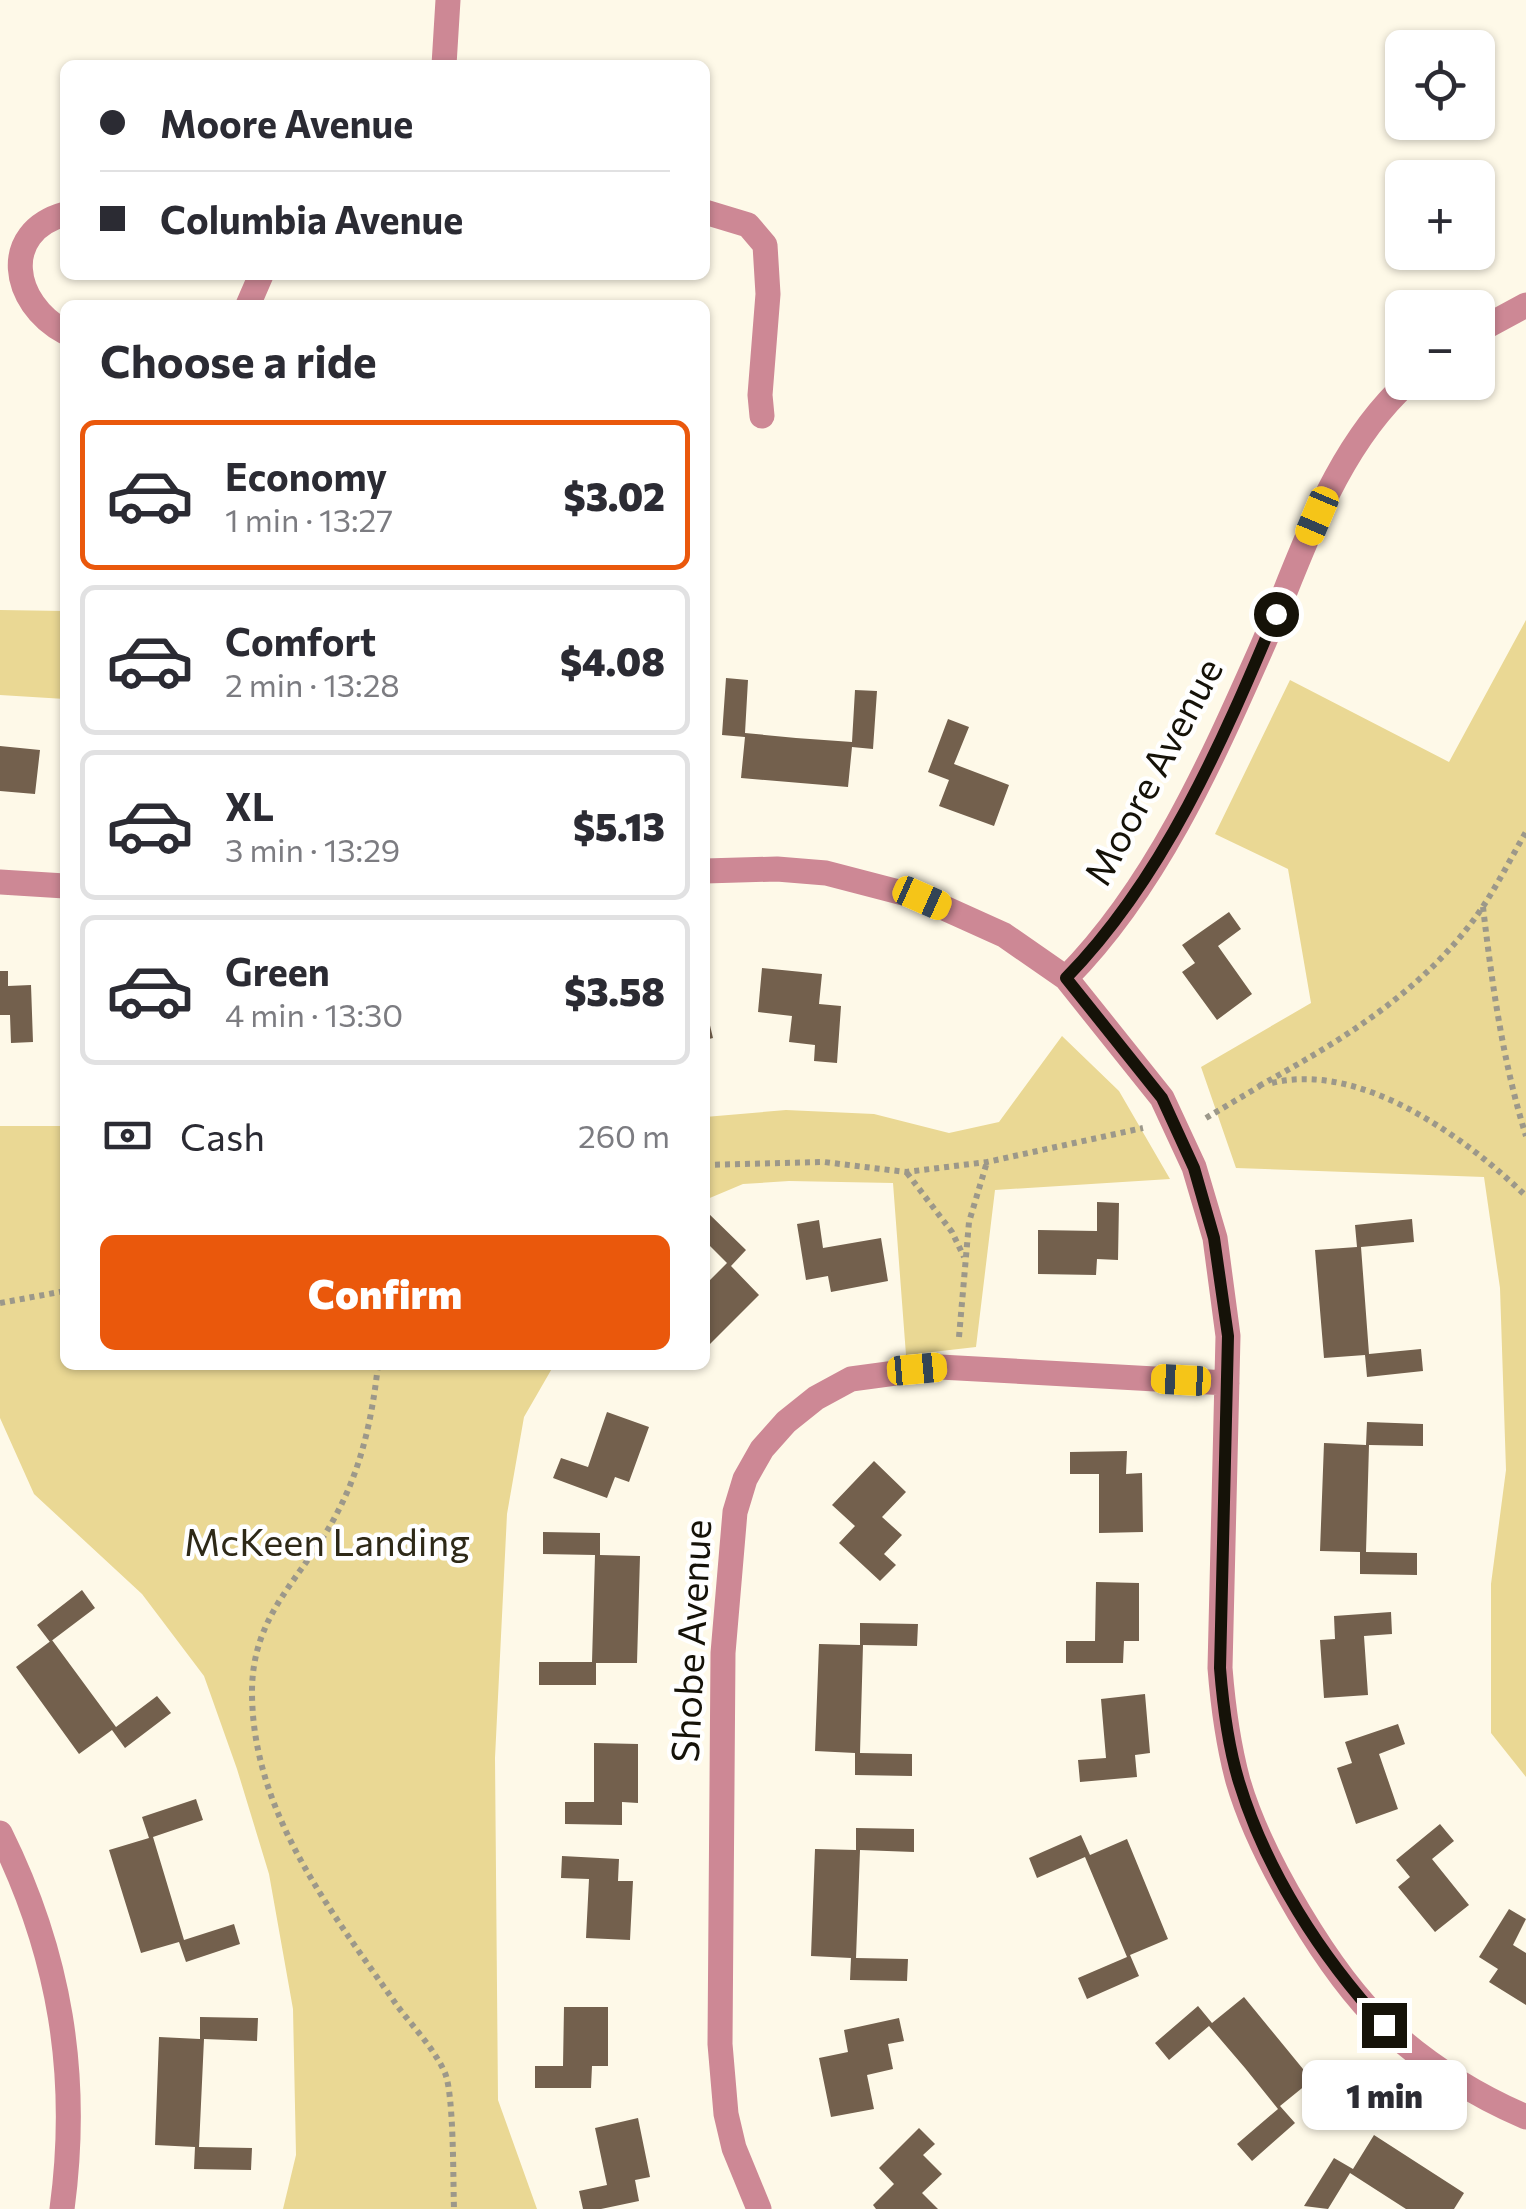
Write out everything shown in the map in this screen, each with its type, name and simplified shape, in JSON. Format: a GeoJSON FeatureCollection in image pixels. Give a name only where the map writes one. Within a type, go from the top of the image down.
{"type":"FeatureCollection","features":[{"type":"Feature","properties":{"kind":"street"},"geometry":{"type":"LineString","coordinates":[[444,60],[448,0]]}},
{"type":"Feature","properties":{"kind":"street"},"geometry":{"type":"LineString","coordinates":[[710,214],[748,226],[765,244],[768,294],[760,395],[762,416]]}},
{"type":"Feature","properties":{"kind":"street"},"geometry":{"type":"LineString","coordinates":[[60,216],[34,228],[22,241],[15,260],[18,281],[35,310],[60,329]]}},
{"type":"Feature","properties":{"kind":"street"},"geometry":{"type":"LineString","coordinates":[[1495,322],[1526,306]]}},
{"type":"Feature","properties":{"kind":"street","name":"Moore Avenue"},"geometry":{"type":"LineString","coordinates":[[1066,978],[1097,946],[1164,846],[1262,647],[1317,516],[1353,450],[1390,400]]}},
{"type":"Feature","properties":{"kind":"street"},"geometry":{"type":"LineString","coordinates":[[710,871],[777,869],[826,873],[922,898],[1004,935],[1066,978],[1162,1098],[1194,1168],[1214,1238],[1228,1336],[1220,1668],[1223,1706],[1239,1783],[1269,1854],[1305,1923],[1354,1992],[1419,2056],[1459,2083],[1526,2118]]}},
{"type":"Feature","properties":{"kind":"street"},"geometry":{"type":"LineString","coordinates":[[0,882],[60,886]]}},
{"type":"Feature","properties":{"kind":"street","name":"Shobe Avenue"},"geometry":{"type":"LineString","coordinates":[[759,2209],[730,2131],[720,2044],[723,1653],[735,1512],[745,1479],[762,1449],[786,1422],[816,1398],[851,1379],[895,1370],[940,1367],[1227,1382]]}},
{"type":"Feature","properties":{"kind":"street"},"geometry":{"type":"LineString","coordinates":[[0,1833],[29,1892],[50,1959],[64,2030],[70,2101],[62,2209]]}},
{"type":"Feature","properties":{"kind":"path"},"geometry":{"type":"LineString","coordinates":[[1205,1118],[1336,1044],[1407,991],[1483,907],[1526,832]]}},
{"type":"Feature","properties":{"kind":"path"},"geometry":{"type":"LineString","coordinates":[[1483,907],[1515,1102],[1526,1136]]}},
{"type":"Feature","properties":{"kind":"path"},"geometry":{"type":"LineString","coordinates":[[1259,1086],[1312,1080],[1388,1098],[1452,1136],[1526,1196]]}},
{"type":"Feature","properties":{"kind":"path"},"geometry":{"type":"LineString","coordinates":[[710,1165],[824,1162],[906,1172],[986,1162],[1149,1127]]}},
{"type":"Feature","properties":{"kind":"path"},"geometry":{"type":"LineString","coordinates":[[958,1342],[968,1222],[986,1162]]}},
{"type":"Feature","properties":{"kind":"path"},"geometry":{"type":"LineString","coordinates":[[906,1172],[952,1232],[965,1258]]}},
{"type":"Feature","properties":{"kind":"path"},"geometry":{"type":"LineString","coordinates":[[0,1303],[60,1292]]}},
{"type":"Feature","properties":{"kind":"path"},"geometry":{"type":"LineString","coordinates":[[377,1370],[358,1472],[333,1521],[270,1612],[259,1640],[252,1692],[254,1725],[262,1772],[290,1840],[336,1917],[447,2076],[454,2209]]}},
{"type":"Feature","properties":{"kind":"green space"},"geometry":{"type":"Polygon","coordinates":[[[0,610],[60,611],[60,699],[0,695],[0,610]]]}},
{"type":"Feature","properties":{"kind":"green space"},"geometry":{"type":"Polygon","coordinates":[[[1526,620],[1526,1777],[1491,1733],[1491,1584],[1506,1470],[1500,1288],[1484,1177],[1236,1168],[1201,1067],[1311,1003],[1288,869],[1215,834],[1290,680],[1449,762],[1526,620]]]}},
{"type":"Feature","properties":{"kind":"green space"},"geometry":{"type":"Polygon","coordinates":[[[1062,1036],[1119,1091],[1170,1179],[995,1190],[976,1347],[906,1355],[893,1183],[743,1184],[710,1198],[710,1117],[786,1110],[874,1114],[949,1133],[999,1122],[1062,1036]]]}},
{"type":"Feature","properties":{"kind":"green space","name":"McKeen Landing"},"geometry":{"type":"Polygon","coordinates":[[[0,1126],[60,1126],[60,1370],[551,1370],[524,1417],[507,1514],[495,1758],[498,2100],[537,2209],[283,2209],[296,2155],[293,2009],[269,1874],[204,1676],[142,1594],[34,1494],[0,1418],[0,1126]]]}},
{"type":"Feature","properties":{"kind":"building"},"geometry":{"type":"Polygon","coordinates":[[[726,678],[748,680],[745,733],[796,738],[852,742],[855,690],[877,691],[873,749],[852,747],[848,787],[741,778],[745,737],[722,735],[726,678]]]}},
{"type":"Feature","properties":{"kind":"building"},"geometry":{"type":"Polygon","coordinates":[[[948,719],[969,727],[954,764],[1009,785],[994,826],[939,806],[949,780],[928,772],[948,719]]]}},
{"type":"Feature","properties":{"kind":"building"},"geometry":{"type":"Polygon","coordinates":[[[0,746],[40,750],[35,794],[0,791],[0,746]]]}},
{"type":"Feature","properties":{"kind":"building"},"geometry":{"type":"Polygon","coordinates":[[[1229,912],[1241,929],[1218,946],[1252,994],[1217,1020],[1182,972],[1195,963],[1182,945],[1229,912]]]}},
{"type":"Feature","properties":{"kind":"building"},"geometry":{"type":"Polygon","coordinates":[[[762,968],[822,974],[819,1004],[841,1006],[837,1063],[814,1061],[815,1045],[789,1042],[792,1016],[758,1012],[762,968]]]}},
{"type":"Feature","properties":{"kind":"building"},"geometry":{"type":"Polygon","coordinates":[[[0,971],[8,971],[8,986],[31,985],[33,1042],[11,1043],[10,1015],[0,1015],[0,971]]]}},
{"type":"Feature","properties":{"kind":"building"},"geometry":{"type":"Polygon","coordinates":[[[1097,1202],[1119,1203],[1118,1260],[1097,1259],[1096,1275],[1038,1274],[1038,1230],[1097,1231],[1097,1202]]]}},
{"type":"Feature","properties":{"kind":"building"},"geometry":{"type":"Polygon","coordinates":[[[710,1215],[746,1250],[731,1266],[759,1295],[710,1344],[710,1280],[727,1263],[710,1246],[710,1215]]]}},
{"type":"Feature","properties":{"kind":"building"},"geometry":{"type":"Polygon","coordinates":[[[1412,1219],[1414,1242],[1361,1247],[1369,1354],[1421,1349],[1423,1371],[1367,1377],[1365,1355],[1324,1358],[1315,1250],[1357,1247],[1355,1225],[1412,1219]]]}},
{"type":"Feature","properties":{"kind":"building"},"geometry":{"type":"Polygon","coordinates":[[[819,1220],[823,1248],[881,1238],[888,1281],[831,1292],[828,1276],[806,1280],[797,1224],[819,1220]]]}},
{"type":"Feature","properties":{"kind":"building"},"geometry":{"type":"Polygon","coordinates":[[[607,1412],[649,1427],[629,1482],[615,1477],[607,1498],[553,1478],[561,1458],[588,1467],[607,1412]]]}},
{"type":"Feature","properties":{"kind":"building"},"geometry":{"type":"Polygon","coordinates":[[[1367,1422],[1423,1424],[1423,1446],[1369,1445],[1366,1552],[1417,1553],[1417,1575],[1360,1574],[1360,1552],[1320,1551],[1324,1443],[1366,1445],[1367,1422]]]}},
{"type":"Feature","properties":{"kind":"building"},"geometry":{"type":"Polygon","coordinates":[[[1127,1451],[1126,1474],[1142,1473],[1143,1532],[1099,1533],[1099,1474],[1070,1474],[1070,1452],[1127,1451]]]}},
{"type":"Feature","properties":{"kind":"building"},"geometry":{"type":"Polygon","coordinates":[[[874,1461],[906,1492],[882,1517],[902,1535],[884,1554],[896,1565],[880,1581],[839,1543],[855,1526],[832,1505],[874,1461]]]}},
{"type":"Feature","properties":{"kind":"building"},"geometry":{"type":"Polygon","coordinates":[[[543,1532],[600,1533],[600,1555],[640,1556],[637,1663],[596,1663],[596,1685],[539,1685],[539,1662],[592,1662],[595,1555],[543,1554],[543,1532]]]}},
{"type":"Feature","properties":{"kind":"building"},"geometry":{"type":"Polygon","coordinates":[[[1096,1582],[1139,1583],[1139,1641],[1124,1641],[1123,1663],[1066,1663],[1066,1641],[1095,1641],[1096,1582]]]}},
{"type":"Feature","properties":{"kind":"building"},"geometry":{"type":"Polygon","coordinates":[[[82,1590],[95,1608],[50,1642],[37,1625],[82,1590]]]}},
{"type":"Feature","properties":{"kind":"building"},"geometry":{"type":"Polygon","coordinates":[[[1391,1612],[1392,1634],[1364,1636],[1368,1695],[1324,1698],[1320,1640],[1335,1639],[1334,1616],[1391,1612]]]}},
{"type":"Feature","properties":{"kind":"building"},"geometry":{"type":"Polygon","coordinates":[[[860,1623],[918,1624],[917,1646],[863,1645],[860,1753],[912,1754],[912,1776],[855,1775],[855,1753],[815,1751],[819,1644],[860,1645],[860,1623]]]}},
{"type":"Feature","properties":{"kind":"building"},"geometry":{"type":"Polygon","coordinates":[[[52,1640],[116,1727],[157,1696],[171,1713],[125,1748],[112,1730],[79,1754],[16,1667],[52,1640]]]}},
{"type":"Feature","properties":{"kind":"building"},"geometry":{"type":"Polygon","coordinates":[[[1145,1694],[1150,1753],[1135,1755],[1137,1777],[1080,1782],[1078,1760],[1106,1758],[1101,1699],[1145,1694]]]}},
{"type":"Feature","properties":{"kind":"building"},"geometry":{"type":"Polygon","coordinates":[[[1398,1724],[1405,1744],[1379,1754],[1398,1809],[1356,1824],[1337,1768],[1352,1763],[1345,1742],[1398,1724]]]}},
{"type":"Feature","properties":{"kind":"building"},"geometry":{"type":"Polygon","coordinates":[[[594,1743],[638,1744],[638,1803],[622,1802],[622,1825],[565,1824],[565,1802],[594,1802],[594,1743]]]}},
{"type":"Feature","properties":{"kind":"building"},"geometry":{"type":"Polygon","coordinates":[[[196,1799],[203,1820],[153,1837],[184,1940],[234,1924],[240,1944],[186,1962],[179,1942],[141,1953],[109,1850],[149,1838],[142,1817],[196,1799]]]}},
{"type":"Feature","properties":{"kind":"building"},"geometry":{"type":"Polygon","coordinates":[[[1440,1824],[1454,1841],[1432,1859],[1469,1905],[1435,1932],[1398,1887],[1410,1877],[1396,1860],[1440,1824]]]}},
{"type":"Feature","properties":{"kind":"building"},"geometry":{"type":"Polygon","coordinates":[[[856,1828],[914,1829],[914,1852],[860,1850],[856,1958],[908,1959],[907,1981],[850,1980],[851,1958],[811,1956],[815,1849],[856,1850],[856,1828]]]}},
{"type":"Feature","properties":{"kind":"building"},"geometry":{"type":"Polygon","coordinates":[[[1081,1835],[1090,1855],[1127,1839],[1168,1939],[1130,1955],[1139,1976],[1087,1999],[1078,1978],[1127,1957],[1085,1857],[1037,1878],[1029,1858],[1081,1835]]]}},
{"type":"Feature","properties":{"kind":"building"},"geometry":{"type":"Polygon","coordinates":[[[562,1856],[619,1859],[618,1881],[633,1881],[630,1940],[586,1938],[589,1879],[561,1878],[562,1856]]]}},
{"type":"Feature","properties":{"kind":"building"},"geometry":{"type":"Polygon","coordinates":[[[1509,1909],[1526,1919],[1513,1945],[1526,1953],[1526,2005],[1489,1982],[1498,1969],[1479,1957],[1509,1909]]]}},
{"type":"Feature","properties":{"kind":"building"},"geometry":{"type":"Polygon","coordinates":[[[1244,1997],[1312,2080],[1280,2106],[1295,2123],[1252,2161],[1237,2144],[1278,2109],[1245,2068],[1209,2026],[1169,2060],[1155,2043],[1198,2006],[1212,2023],[1244,1997]]]}},
{"type":"Feature","properties":{"kind":"building"},"geometry":{"type":"Polygon","coordinates":[[[564,2007],[608,2007],[608,2066],[592,2066],[591,2088],[535,2088],[535,2066],[563,2066],[564,2007]]]}},
{"type":"Feature","properties":{"kind":"building"},"geometry":{"type":"Polygon","coordinates":[[[200,2017],[258,2018],[257,2041],[204,2039],[199,2147],[252,2148],[251,2170],[194,2169],[195,2147],[155,2145],[159,2037],[200,2039],[200,2017]]]}},
{"type":"Feature","properties":{"kind":"building"},"geometry":{"type":"Polygon","coordinates":[[[899,2018],[904,2041],[888,2044],[893,2069],[867,2075],[874,2109],[831,2117],[819,2058],[848,2052],[844,2030],[899,2018]]]}},
{"type":"Feature","properties":{"kind":"building"},"geometry":{"type":"Polygon","coordinates":[[[638,2118],[650,2177],[635,2180],[639,2201],[583,2209],[579,2191],[607,2185],[595,2128],[638,2118]]]}},
{"type":"Feature","properties":{"kind":"building"},"geometry":{"type":"Polygon","coordinates":[[[919,2128],[935,2144],[923,2155],[942,2174],[922,2193],[938,2209],[876,2209],[873,2205],[894,2184],[879,2168],[919,2128]]]}},
{"type":"Feature","properties":{"kind":"building"},"geometry":{"type":"Polygon","coordinates":[[[1374,2135],[1464,2193],[1454,2209],[1406,2209],[1350,2173],[1328,2209],[1304,2206],[1334,2158],[1353,2169],[1374,2135]]]}},
{"type":"Feature","properties":{"kind":"route"},"geometry":{"type":"LineString","coordinates":[[1276,614],[1164,846],[1123,911],[1066,978],[1162,1098],[1194,1168],[1214,1238],[1228,1336],[1220,1668],[1223,1706],[1239,1783],[1269,1854],[1305,1923],[1354,1992],[1384,2025]]}}]}
